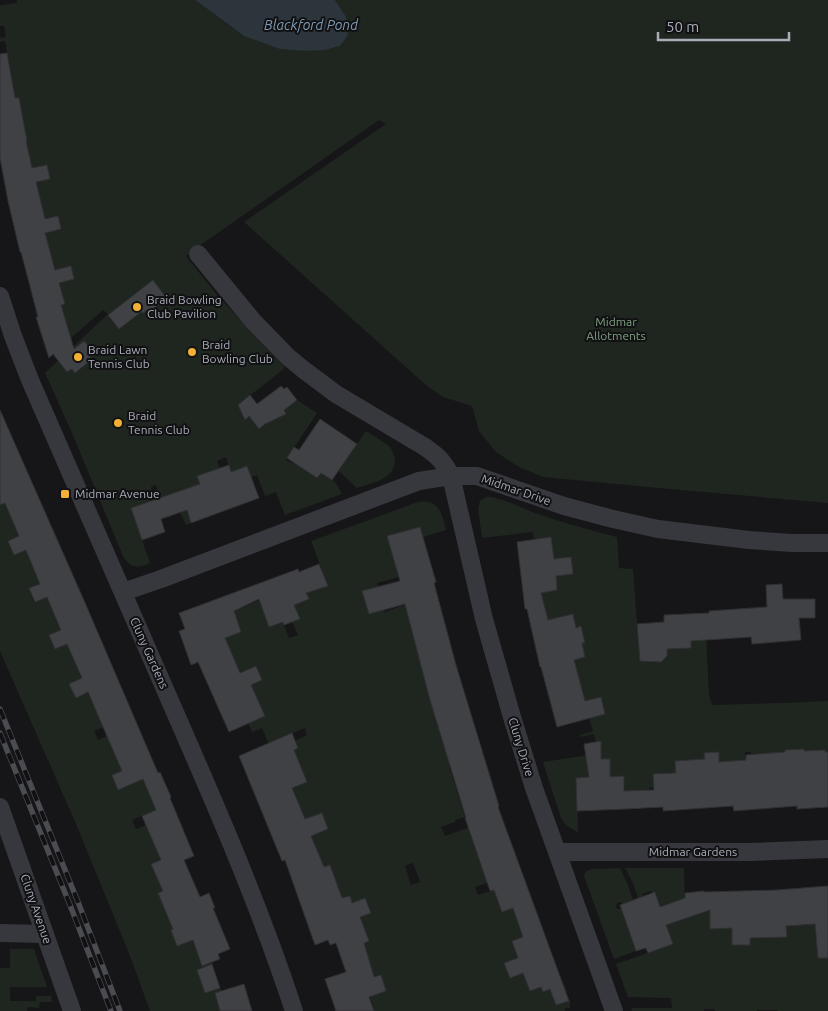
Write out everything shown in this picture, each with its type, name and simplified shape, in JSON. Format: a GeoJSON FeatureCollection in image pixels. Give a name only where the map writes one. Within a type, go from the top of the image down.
{"type":"FeatureCollection","features":[{"type":"Feature","properties":{"kind":"street"},"geometry":{"type":"LineString","coordinates":[[122,592],[419,481],[451,476],[446,465],[435,454],[336,394],[288,357],[253,321],[198,254]]}},
{"type":"Feature","properties":{"kind":"street","name":"Cluny Gardens"},"geometry":{"type":"LineString","coordinates":[[0,296],[30,380],[207,784],[240,864],[294,1011]]}},
{"type":"Feature","properties":{"kind":"street","name":"Midmar Drive"},"geometry":{"type":"LineString","coordinates":[[451,476],[477,476],[564,506],[658,529],[756,541],[828,544]]}},
{"type":"Feature","properties":{"kind":"street","name":"Cluny Drive"},"geometry":{"type":"LineString","coordinates":[[451,476],[482,610],[502,685],[534,788],[614,1011]]}},
{"type":"Feature","properties":{"kind":"street","name":"Cluny Avenue"},"geometry":{"type":"LineString","coordinates":[[0,807],[72,1011]]}},
{"type":"Feature","properties":{"kind":"street","name":"Midmar Gardens"},"geometry":{"type":"LineString","coordinates":[[557,852],[752,852],[828,849]]}},
{"type":"Feature","properties":{"kind":"street"},"geometry":{"type":"LineString","coordinates":[[0,933],[45,934]]}},
{"type":"Feature","properties":{"kind":"green space","name":"Midmar Allotments"},"geometry":{"type":"Polygon","coordinates":[[[17,0],[195,0],[244,36],[308,51],[340,46],[337,3],[335,0],[828,0],[828,503],[543,477],[519,467],[496,452],[479,431],[472,406],[443,397],[427,386],[244,222],[386,124],[379,120],[186,256],[217,295],[285,368],[238,405],[244,419],[249,416],[259,429],[273,418],[274,420],[286,414],[284,410],[297,400],[317,413],[286,460],[292,463],[302,448],[304,469],[317,478],[325,467],[324,474],[336,483],[342,494],[285,515],[276,492],[265,496],[257,475],[251,477],[247,466],[231,472],[226,457],[217,461],[234,507],[231,509],[226,497],[216,500],[206,473],[197,476],[200,484],[180,491],[191,523],[186,525],[174,498],[167,500],[172,515],[167,517],[156,485],[151,487],[152,492],[149,493],[151,501],[131,508],[150,563],[142,566],[132,565],[123,556],[45,373],[108,314],[103,310],[62,346],[51,313],[60,283],[74,279],[71,267],[56,270],[52,258],[39,262],[45,233],[61,229],[41,220],[35,182],[50,179],[47,165],[32,168],[10,145],[27,141],[19,98],[3,101],[2,94],[14,91],[5,41],[0,42],[0,38],[6,37],[4,26],[0,26],[0,5],[17,3],[17,0]]]}},
{"type":"Feature","properties":{"kind":"green space"},"geometry":{"type":"Polygon","coordinates":[[[366,431],[390,447],[394,454],[395,462],[386,477],[357,488],[339,471],[366,431]]]}},
{"type":"Feature","properties":{"kind":"green space"},"geometry":{"type":"Polygon","coordinates":[[[486,497],[492,497],[532,512],[617,537],[619,568],[633,569],[639,651],[657,662],[661,662],[664,658],[667,658],[667,649],[691,648],[689,614],[705,613],[709,695],[712,705],[828,701],[828,752],[816,750],[805,777],[804,749],[785,750],[786,778],[751,755],[751,752],[745,752],[746,760],[743,761],[721,792],[719,752],[704,753],[706,775],[676,773],[654,787],[649,788],[650,798],[639,799],[638,790],[631,791],[631,809],[625,809],[624,777],[577,778],[578,832],[567,826],[561,818],[543,762],[601,753],[601,741],[596,742],[594,734],[580,737],[580,735],[593,731],[589,717],[605,713],[601,697],[585,702],[580,685],[548,694],[547,691],[564,686],[572,660],[585,657],[582,643],[585,642],[581,627],[568,630],[575,620],[571,615],[532,623],[523,595],[557,590],[555,575],[571,557],[554,560],[551,538],[534,539],[533,532],[482,538],[478,508],[480,501],[486,497]]]}},
{"type":"Feature","properties":{"kind":"green space"},"geometry":{"type":"Polygon","coordinates":[[[5,502],[40,502],[44,510],[14,523],[20,537],[8,541],[14,554],[23,551],[25,548],[31,562],[61,549],[66,558],[36,571],[41,584],[29,588],[34,602],[44,598],[46,595],[52,609],[82,596],[86,605],[56,617],[62,631],[49,635],[55,649],[67,643],[73,656],[103,643],[107,654],[77,666],[82,680],[80,679],[70,684],[76,698],[87,691],[93,705],[123,692],[133,714],[94,731],[98,740],[105,737],[106,733],[123,772],[118,790],[131,785],[129,780],[158,773],[143,779],[154,804],[172,803],[132,820],[136,829],[146,825],[161,860],[151,864],[155,872],[184,860],[186,863],[172,869],[178,884],[158,893],[163,906],[182,898],[186,924],[171,930],[177,946],[193,940],[200,960],[209,957],[212,964],[197,970],[205,993],[220,988],[222,991],[215,993],[220,1011],[150,1011],[130,956],[76,824],[0,651],[0,505],[5,502]]]}},
{"type":"Feature","properties":{"kind":"green space"},"geometry":{"type":"Polygon","coordinates":[[[418,502],[431,503],[441,513],[446,530],[423,537],[420,527],[388,536],[399,577],[377,583],[378,587],[362,592],[369,614],[384,610],[385,612],[437,596],[438,598],[422,603],[446,690],[429,695],[444,747],[466,760],[449,766],[465,817],[441,827],[445,836],[487,821],[489,828],[470,835],[481,864],[506,876],[475,887],[478,895],[494,890],[502,912],[533,901],[536,912],[520,918],[523,937],[512,941],[518,959],[504,963],[510,978],[523,972],[541,987],[543,992],[564,984],[567,992],[553,998],[556,1005],[570,1000],[570,1008],[565,1008],[565,1011],[370,1011],[374,1009],[369,995],[381,975],[366,980],[362,977],[373,973],[371,967],[369,968],[353,950],[340,955],[339,953],[369,941],[364,927],[338,916],[371,912],[365,898],[352,903],[349,896],[336,901],[307,874],[320,859],[311,835],[328,829],[321,813],[305,820],[279,756],[298,748],[295,741],[307,735],[305,728],[269,744],[262,728],[252,732],[248,723],[265,716],[249,686],[262,680],[256,666],[240,674],[215,655],[194,664],[188,651],[241,632],[234,611],[260,600],[269,627],[283,622],[289,638],[298,635],[292,622],[300,619],[293,605],[308,599],[303,583],[319,589],[328,586],[311,541],[418,502]],[[413,863],[405,866],[411,885],[420,882],[413,863]]]}},
{"type":"Feature","properties":{"kind":"green space"},"geometry":{"type":"Polygon","coordinates":[[[620,868],[633,900],[622,904],[618,902],[616,906],[617,909],[621,909],[636,951],[614,959],[584,876],[586,871],[592,869],[620,868]]]}},
{"type":"Feature","properties":{"kind":"green space"},"geometry":{"type":"Polygon","coordinates":[[[625,868],[684,868],[685,909],[710,902],[711,929],[734,928],[732,932],[733,945],[750,945],[750,931],[787,937],[785,919],[802,925],[817,924],[815,927],[816,940],[828,939],[828,1011],[715,1011],[714,1009],[704,1009],[704,1011],[632,1011],[631,1008],[672,1008],[671,998],[628,997],[616,964],[673,944],[666,923],[677,901],[661,908],[655,892],[652,893],[651,891],[642,894],[643,897],[638,898],[625,868]]]}},
{"type":"Feature","properties":{"kind":"green space"},"geometry":{"type":"Polygon","coordinates":[[[10,949],[34,949],[47,987],[10,987],[10,1001],[36,1001],[36,996],[51,996],[52,1002],[40,1002],[39,1008],[28,1007],[27,1011],[0,1011],[0,968],[10,968],[10,949]]]}},
{"type":"Feature","properties":{"kind":"water","name":"Blackford Pond"},"geometry":{"type":"Polygon","coordinates":[[[195,0],[335,0],[346,17],[348,35],[340,46],[325,50],[280,49],[244,36],[195,0]]]}},
{"type":"Feature","properties":{"kind":"building"},"geometry":{"type":"Polygon","coordinates":[[[7,53],[15,98],[19,98],[32,168],[47,165],[50,179],[36,182],[45,219],[58,216],[61,229],[45,233],[55,270],[71,266],[74,279],[59,283],[65,304],[61,305],[74,349],[84,341],[93,352],[88,355],[92,359],[75,373],[72,369],[67,372],[53,354],[49,358],[36,317],[38,317],[8,201],[0,158],[0,54],[7,53]]]}},
{"type":"Feature","properties":{"kind":"building","name":"Braid Bowling Club Pavilion"},"geometry":{"type":"Polygon","coordinates":[[[153,280],[165,296],[158,301],[160,304],[149,313],[147,310],[143,313],[141,312],[119,329],[108,315],[153,280]]]}},
{"type":"Feature","properties":{"kind":"building"},"geometry":{"type":"Polygon","coordinates":[[[281,386],[284,389],[287,387],[297,400],[284,410],[286,414],[259,429],[249,416],[245,420],[238,405],[250,395],[257,404],[281,386]]]}},
{"type":"Feature","properties":{"kind":"building"},"geometry":{"type":"Polygon","coordinates":[[[0,410],[158,773],[160,772],[171,797],[194,856],[184,860],[200,897],[209,893],[215,908],[213,908],[230,949],[218,954],[220,959],[202,966],[193,940],[177,946],[171,930],[173,929],[158,893],[163,891],[151,864],[161,860],[142,816],[156,810],[143,779],[118,790],[112,775],[122,771],[88,692],[76,698],[69,684],[82,678],[67,644],[55,649],[49,635],[61,630],[47,597],[35,602],[29,588],[40,584],[26,550],[14,555],[8,541],[19,536],[5,503],[0,505],[0,410]]]}},
{"type":"Feature","properties":{"kind":"building"},"geometry":{"type":"Polygon","coordinates":[[[320,419],[357,444],[332,480],[321,473],[317,478],[287,458],[294,447],[299,450],[320,419]]]}},
{"type":"Feature","properties":{"kind":"building"},"geometry":{"type":"Polygon","coordinates":[[[229,465],[231,472],[247,466],[259,498],[191,523],[187,510],[161,519],[165,532],[142,540],[131,508],[200,484],[197,476],[229,465]]]}},
{"type":"Feature","properties":{"kind":"building"},"geometry":{"type":"Polygon","coordinates":[[[420,527],[436,582],[434,583],[456,665],[498,807],[569,1001],[556,1005],[550,989],[543,992],[541,987],[530,991],[523,973],[510,978],[504,963],[518,958],[512,941],[523,937],[513,908],[502,912],[494,890],[490,891],[465,818],[430,700],[405,604],[369,614],[362,591],[400,581],[387,536],[420,527]]]}},
{"type":"Feature","properties":{"kind":"building"},"geometry":{"type":"Polygon","coordinates":[[[551,537],[554,559],[571,557],[573,574],[556,576],[557,590],[541,593],[548,620],[573,614],[576,628],[581,626],[585,643],[582,643],[585,657],[574,660],[585,701],[601,697],[605,714],[557,727],[540,667],[527,609],[525,609],[517,542],[551,537]]]}},
{"type":"Feature","properties":{"kind":"building"},"geometry":{"type":"Polygon","coordinates":[[[319,564],[328,586],[306,593],[309,599],[294,605],[300,619],[284,625],[283,622],[269,627],[259,599],[234,611],[241,632],[225,638],[240,673],[256,666],[262,680],[251,685],[265,716],[229,732],[198,662],[191,665],[179,631],[185,629],[179,613],[298,569],[299,572],[319,564]]]}},
{"type":"Feature","properties":{"kind":"building"},"geometry":{"type":"Polygon","coordinates":[[[782,584],[783,599],[815,599],[815,618],[799,618],[801,640],[752,644],[751,637],[691,641],[691,648],[667,649],[667,656],[661,662],[640,661],[637,624],[664,622],[664,615],[767,607],[766,585],[782,584]]]}},
{"type":"Feature","properties":{"kind":"building"},"geometry":{"type":"Polygon","coordinates":[[[292,733],[298,748],[294,750],[307,782],[292,788],[305,819],[322,813],[328,829],[311,836],[324,867],[330,865],[342,898],[350,896],[352,903],[365,898],[371,913],[360,917],[369,941],[364,943],[374,977],[381,975],[386,991],[369,997],[374,1011],[336,1011],[325,979],[346,972],[336,943],[330,945],[328,940],[315,945],[285,860],[282,861],[239,756],[292,733]]]}},
{"type":"Feature","properties":{"kind":"building"},"geometry":{"type":"Polygon","coordinates":[[[601,741],[601,759],[610,759],[610,777],[624,776],[624,791],[654,790],[653,774],[676,773],[675,761],[705,759],[704,753],[719,752],[719,762],[746,760],[746,755],[785,752],[785,750],[825,750],[825,752],[828,752],[828,807],[797,809],[797,806],[734,811],[733,806],[663,811],[663,807],[577,811],[576,778],[589,777],[584,744],[601,741]]]}},
{"type":"Feature","properties":{"kind":"building"},"geometry":{"type":"Polygon","coordinates":[[[828,886],[828,958],[818,958],[815,924],[786,926],[787,937],[750,938],[750,945],[732,945],[732,928],[710,929],[710,910],[666,925],[673,944],[648,953],[646,948],[636,951],[620,905],[655,892],[660,907],[685,898],[685,893],[777,890],[828,886]]]}},
{"type":"Feature","properties":{"kind":"building"},"geometry":{"type":"Polygon","coordinates":[[[212,964],[220,988],[205,993],[197,970],[212,964]]]}},
{"type":"Feature","properties":{"kind":"building"},"geometry":{"type":"Polygon","coordinates":[[[244,984],[252,1011],[220,1011],[215,993],[244,984]]]}},
{"type":"Feature","properties":{"kind":"railway"},"geometry":{"type":"LineString","coordinates":[[0,709],[120,1011]]}},
{"type":"Feature","properties":{"kind":"railway"},"geometry":{"type":"LineString","coordinates":[[0,733],[111,1011]]}},
{"type":"Feature","properties":{"kind":"place","name":"Braid Bowling Club Pavilion"},"geometry":{"type":"Point","coordinates":[137,307]}},
{"type":"Feature","properties":{"kind":"place","name":"Braid Bowling Club"},"geometry":{"type":"Point","coordinates":[192,352]}},
{"type":"Feature","properties":{"kind":"place","name":"Braid Lawn Tennis Club"},"geometry":{"type":"Point","coordinates":[78,357]}},
{"type":"Feature","properties":{"kind":"place","name":"Braid Tennis Club"},"geometry":{"type":"Point","coordinates":[118,423]}},
{"type":"Feature","properties":{"kind":"place","name":"Midmar Avenue"},"geometry":{"type":"Point","coordinates":[65,494]}}]}
